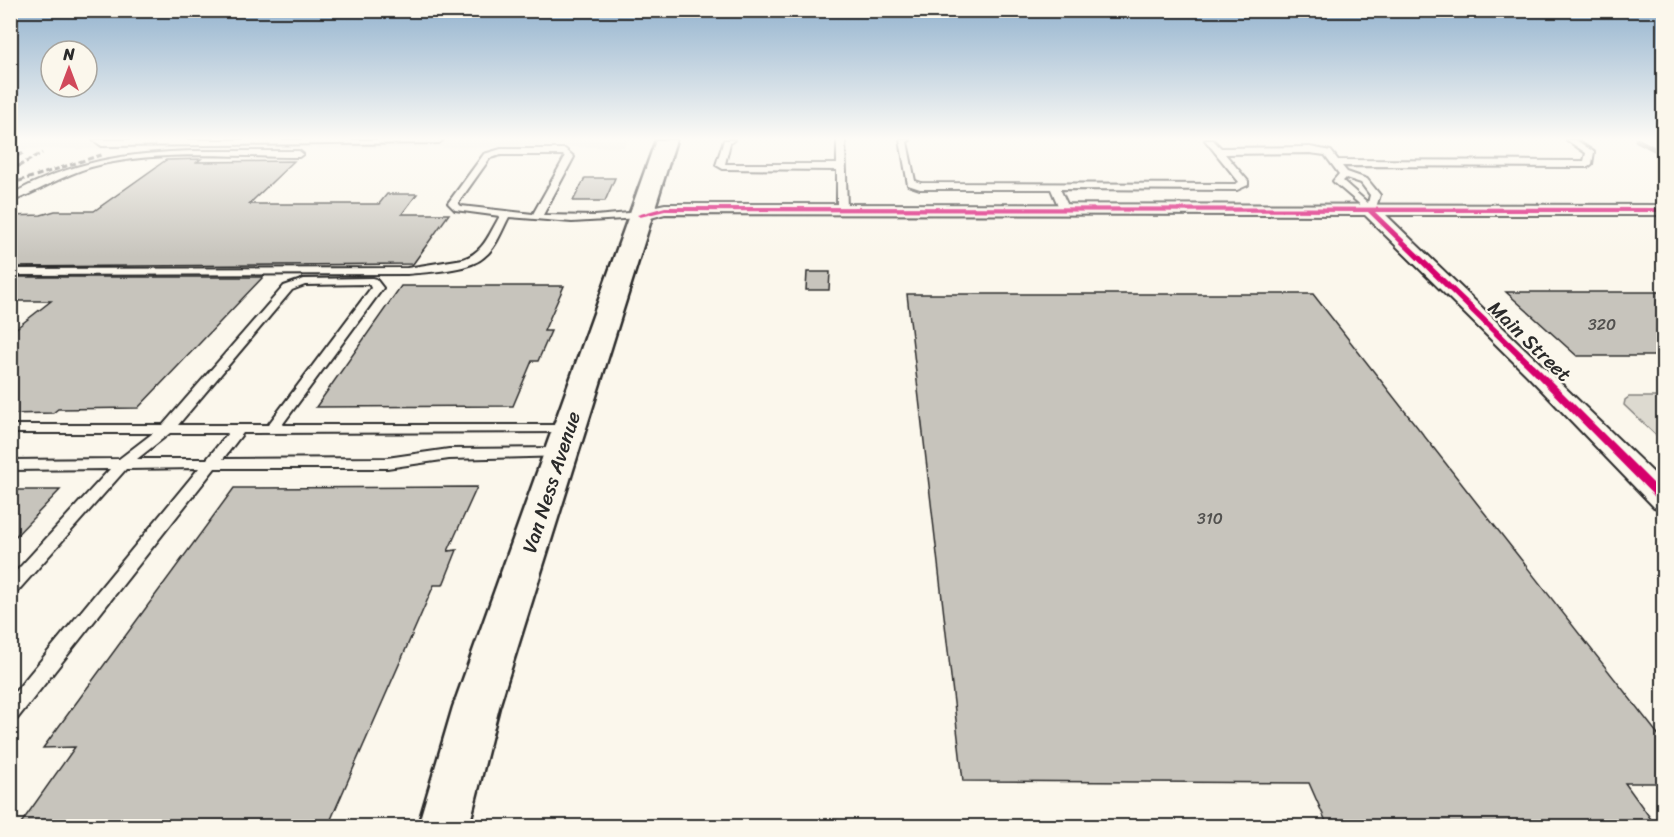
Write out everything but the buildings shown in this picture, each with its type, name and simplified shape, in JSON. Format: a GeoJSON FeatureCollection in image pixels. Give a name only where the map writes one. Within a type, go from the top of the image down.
{"type":"FeatureCollection","features":[{"type":"Feature","properties":{"kind":"main road","name":"Van Ness Avenue"},"geometry":{"type":"LineString","coordinates":[[443,826],[476,707],[652,179]]}},
{"type":"Feature","properties":{"kind":"street"},"geometry":{"type":"LineString","coordinates":[[640,215],[665,209],[1664,210]]}},
{"type":"Feature","properties":{"kind":"street","name":"Main Street"},"geometry":{"type":"LineString","coordinates":[[1370,210],[1535,370],[1664,500]]}},
{"type":"Feature","properties":{"kind":"lane"},"geometry":{"type":"LineString","coordinates":[[10,198],[47,179]]}},
{"type":"Feature","properties":{"kind":"lane"},"geometry":{"type":"LineString","coordinates":[[471,179],[453,204],[458,208],[537,216],[618,219],[640,215]]}},
{"type":"Feature","properties":{"kind":"lane"},"geometry":{"type":"LineString","coordinates":[[537,216],[558,179]]}},
{"type":"Feature","properties":{"kind":"lane"},"geometry":{"type":"LineString","coordinates":[[842,179],[842,209]]}},
{"type":"Feature","properties":{"kind":"lane"},"geometry":{"type":"LineString","coordinates":[[910,179],[911,183],[920,186],[1237,187],[1245,183],[1242,179]]}},
{"type":"Feature","properties":{"kind":"lane"},"geometry":{"type":"LineString","coordinates":[[1340,179],[1338,182],[1370,210],[1375,195],[1364,181],[1358,179]]}},
{"type":"Feature","properties":{"kind":"lane"},"geometry":{"type":"LineString","coordinates":[[1054,186],[1065,210]]}},
{"type":"Feature","properties":{"kind":"lane"},"geometry":{"type":"LineString","coordinates":[[10,272],[407,271],[425,269],[472,260],[481,255],[506,214]]}},
{"type":"Feature","properties":{"kind":"lane"},"geometry":{"type":"LineString","coordinates":[[10,589],[122,464],[167,429],[288,288],[304,282],[372,281],[377,288],[272,429]]}},
{"type":"Feature","properties":{"kind":"lane"},"geometry":{"type":"LineString","coordinates":[[10,429],[461,429],[564,441]]}},
{"type":"Feature","properties":{"kind":"lane"},"geometry":{"type":"LineString","coordinates":[[10,713],[239,429]]}},
{"type":"Feature","properties":{"kind":"lane"},"geometry":{"type":"LineString","coordinates":[[449,454],[461,429]]}},
{"type":"Feature","properties":{"kind":"lane"},"geometry":{"type":"LineString","coordinates":[[10,465],[387,463],[564,441]]}},
{"type":"Feature","properties":{"kind":"shaded area"},"geometry":{"type":"Polygon","coordinates":[[[1629,397],[1663,397],[1663,442],[1624,405],[1625,400],[1629,397]]]}},
{"type":"Feature","properties":{"kind":"railway"},"geometry":{"type":"LineString","coordinates":[[10,184],[25,179]]}},
{"type":"Feature","properties":{"kind":"cycle path"},"geometry":{"type":"LineString","coordinates":[[640,215],[665,209],[1664,210]]}},
{"type":"Feature","properties":{"kind":"cycle path"},"geometry":{"type":"LineString","coordinates":[[1370,210],[1535,370],[1664,500]]}}]}
